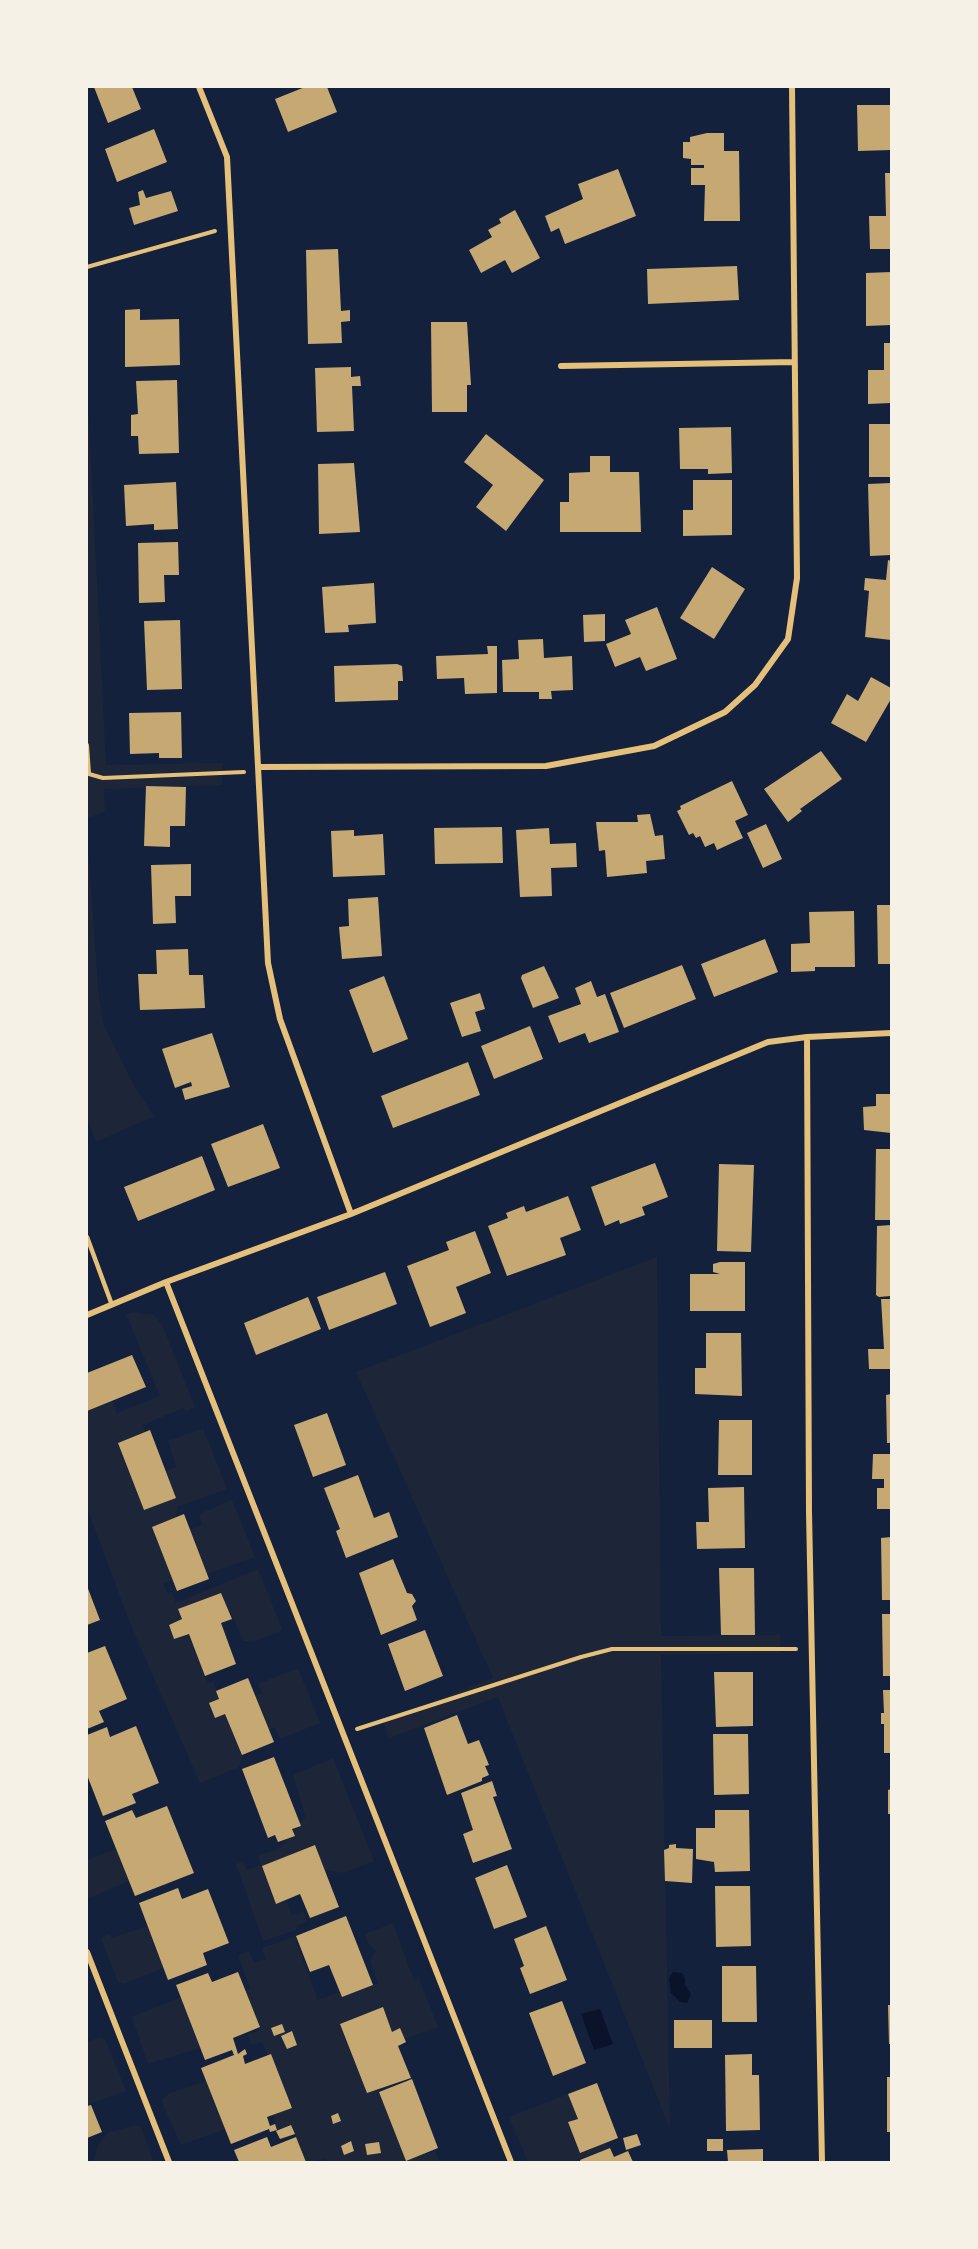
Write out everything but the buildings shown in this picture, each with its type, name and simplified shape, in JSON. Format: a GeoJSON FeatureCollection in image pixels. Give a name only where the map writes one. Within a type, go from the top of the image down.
{"type":"FeatureCollection","features":[{"type":"Feature","properties":{"kind":"street"},"geometry":{"type":"LineString","coordinates":[[199,87],[227,157],[268,963],[280,1018],[351,1214]]}},
{"type":"Feature","properties":{"kind":"street"},"geometry":{"type":"LineString","coordinates":[[259,767],[546,766],[654,746],[724,712],[755,685],[788,639],[797,578],[792,87]]}},
{"type":"Feature","properties":{"kind":"street"},"geometry":{"type":"LineString","coordinates":[[561,366],[794,362]]}},
{"type":"Feature","properties":{"kind":"street"},"geometry":{"type":"LineString","coordinates":[[87,1315],[166,1282],[351,1214],[768,1042],[807,1037],[891,1034]]}},
{"type":"Feature","properties":{"kind":"street"},"geometry":{"type":"LineString","coordinates":[[807,1037],[809,1500],[822,2162]]}},
{"type":"Feature","properties":{"kind":"street"},"geometry":{"type":"LineString","coordinates":[[166,1282],[345,1733],[511,2162]]}},
{"type":"Feature","properties":{"kind":"street"},"geometry":{"type":"LineString","coordinates":[[87,1952],[170,2162]]}},
{"type":"Feature","properties":{"kind":"lane"},"geometry":{"type":"LineString","coordinates":[[87,1237],[112,1305]]}},
{"type":"Feature","properties":{"kind":"path"},"geometry":{"type":"LineString","coordinates":[[87,267],[231,226]]}},
{"type":"Feature","properties":{"kind":"path"},"geometry":{"type":"LineString","coordinates":[[87,745],[88,773],[103,778],[240,774],[259,767]]}},
{"type":"Feature","properties":{"kind":"path"},"geometry":{"type":"LineString","coordinates":[[345,1733],[580,1657],[612,1649],[812,1649]]}},
{"type":"Feature","properties":{"kind":"shaded area"},"geometry":{"type":"Polygon","coordinates":[[[87,382],[106,765],[222,763],[222,785],[104,789],[105,812],[87,818],[87,382]]]}},
{"type":"Feature","properties":{"kind":"shaded area"},"geometry":{"type":"Polygon","coordinates":[[[87,831],[98,988],[103,1023],[134,1086],[154,1116],[96,1142],[87,1118],[87,831]]]}},
{"type":"Feature","properties":{"kind":"shaded area"},"geometry":{"type":"Polygon","coordinates":[[[657,1257],[661,1636],[780,1635],[780,1653],[661,1655],[670,2129],[498,1697],[390,1738],[383,1722],[493,1678],[356,1372],[657,1257]]]}},
{"type":"Feature","properties":{"kind":"shaded area"},"geometry":{"type":"Polygon","coordinates":[[[133,1312],[154,1315],[162,1325],[195,1407],[186,1411],[183,1408],[143,1425],[145,1432],[118,1443],[144,1510],[176,1498],[166,1471],[176,1467],[168,1441],[203,1428],[227,1489],[177,1507],[176,1517],[152,1527],[173,1580],[164,1584],[167,1593],[172,1592],[176,1603],[258,1569],[282,1629],[252,1642],[244,1641],[221,1593],[179,1609],[182,1619],[169,1625],[174,1639],[189,1634],[208,1683],[213,1681],[242,1755],[239,1767],[200,1783],[130,1623],[87,1508],[87,1412],[112,1401],[117,1413],[160,1396],[126,1314],[133,1312]]]}},
{"type":"Feature","properties":{"kind":"shaded area"},"geometry":{"type":"Polygon","coordinates":[[[232,1500],[255,1557],[207,1574],[190,1530],[202,1525],[199,1514],[232,1500]]]}},
{"type":"Feature","properties":{"kind":"shaded area"},"geometry":{"type":"Polygon","coordinates":[[[298,1668],[320,1723],[280,1739],[275,1727],[268,1730],[255,1696],[262,1693],[258,1684],[298,1668]]]}},
{"type":"Feature","properties":{"kind":"shaded area"},"geometry":{"type":"Polygon","coordinates":[[[333,1758],[374,1861],[343,1873],[325,1870],[315,1845],[262,1866],[276,1903],[287,1902],[292,1915],[303,1912],[307,1922],[298,1925],[296,1930],[263,1941],[236,1864],[243,1861],[247,1870],[261,1865],[258,1855],[276,1850],[287,1842],[284,1840],[295,1836],[292,1829],[300,1826],[299,1822],[306,1818],[293,1775],[333,1758]]]}},
{"type":"Feature","properties":{"kind":"shaded area"},"geometry":{"type":"Polygon","coordinates":[[[116,1849],[129,1881],[87,1899],[87,1860],[116,1849]]]}},
{"type":"Feature","properties":{"kind":"shaded area"},"geometry":{"type":"Polygon","coordinates":[[[393,1923],[414,1981],[419,1979],[438,2027],[405,2039],[400,2029],[392,2032],[383,2008],[340,2025],[366,2092],[378,2088],[406,2160],[435,2151],[440,2162],[327,2162],[326,2159],[306,2162],[291,2125],[276,2131],[274,2115],[292,2107],[271,2054],[268,2056],[262,2042],[252,2045],[248,2035],[261,2029],[245,1991],[250,1988],[238,1956],[249,1951],[254,1963],[266,1959],[262,1948],[296,1936],[296,1942],[318,2000],[340,1992],[342,1997],[378,1983],[370,1960],[376,1951],[368,1944],[365,1934],[393,1923]]]}},
{"type":"Feature","properties":{"kind":"shaded area"},"geometry":{"type":"Polygon","coordinates":[[[147,1926],[164,1968],[123,1984],[118,1982],[101,1939],[109,1933],[112,1938],[147,1926]]]}},
{"type":"Feature","properties":{"kind":"shaded area"},"geometry":{"type":"Polygon","coordinates":[[[673,1972],[682,1973],[685,1978],[685,1985],[691,1994],[687,2003],[680,2002],[671,1993],[669,1978],[673,1972]]]}},
{"type":"Feature","properties":{"kind":"shaded area"},"geometry":{"type":"Polygon","coordinates":[[[181,1997],[200,2048],[148,2064],[132,2017],[181,1997]]]}},
{"type":"Feature","properties":{"kind":"shaded area"},"geometry":{"type":"Polygon","coordinates":[[[600,2009],[613,2044],[594,2050],[581,2014],[600,2009]]]}},
{"type":"Feature","properties":{"kind":"shaded area"},"geometry":{"type":"Polygon","coordinates":[[[100,2037],[105,2039],[126,2091],[87,2105],[87,2042],[100,2037]]]}},
{"type":"Feature","properties":{"kind":"shaded area"},"geometry":{"type":"Polygon","coordinates":[[[206,2081],[225,2129],[181,2145],[161,2100],[170,2093],[206,2081]]]}},
{"type":"Feature","properties":{"kind":"shaded area"},"geometry":{"type":"Polygon","coordinates":[[[568,2094],[578,2119],[568,2123],[579,2153],[606,2142],[609,2148],[571,2162],[528,2162],[509,2117],[568,2094]]]}},
{"type":"Feature","properties":{"kind":"shaded area"},"geometry":{"type":"Polygon","coordinates":[[[136,2125],[141,2127],[154,2162],[93,2162],[98,2145],[109,2132],[136,2125]]]}}]}
